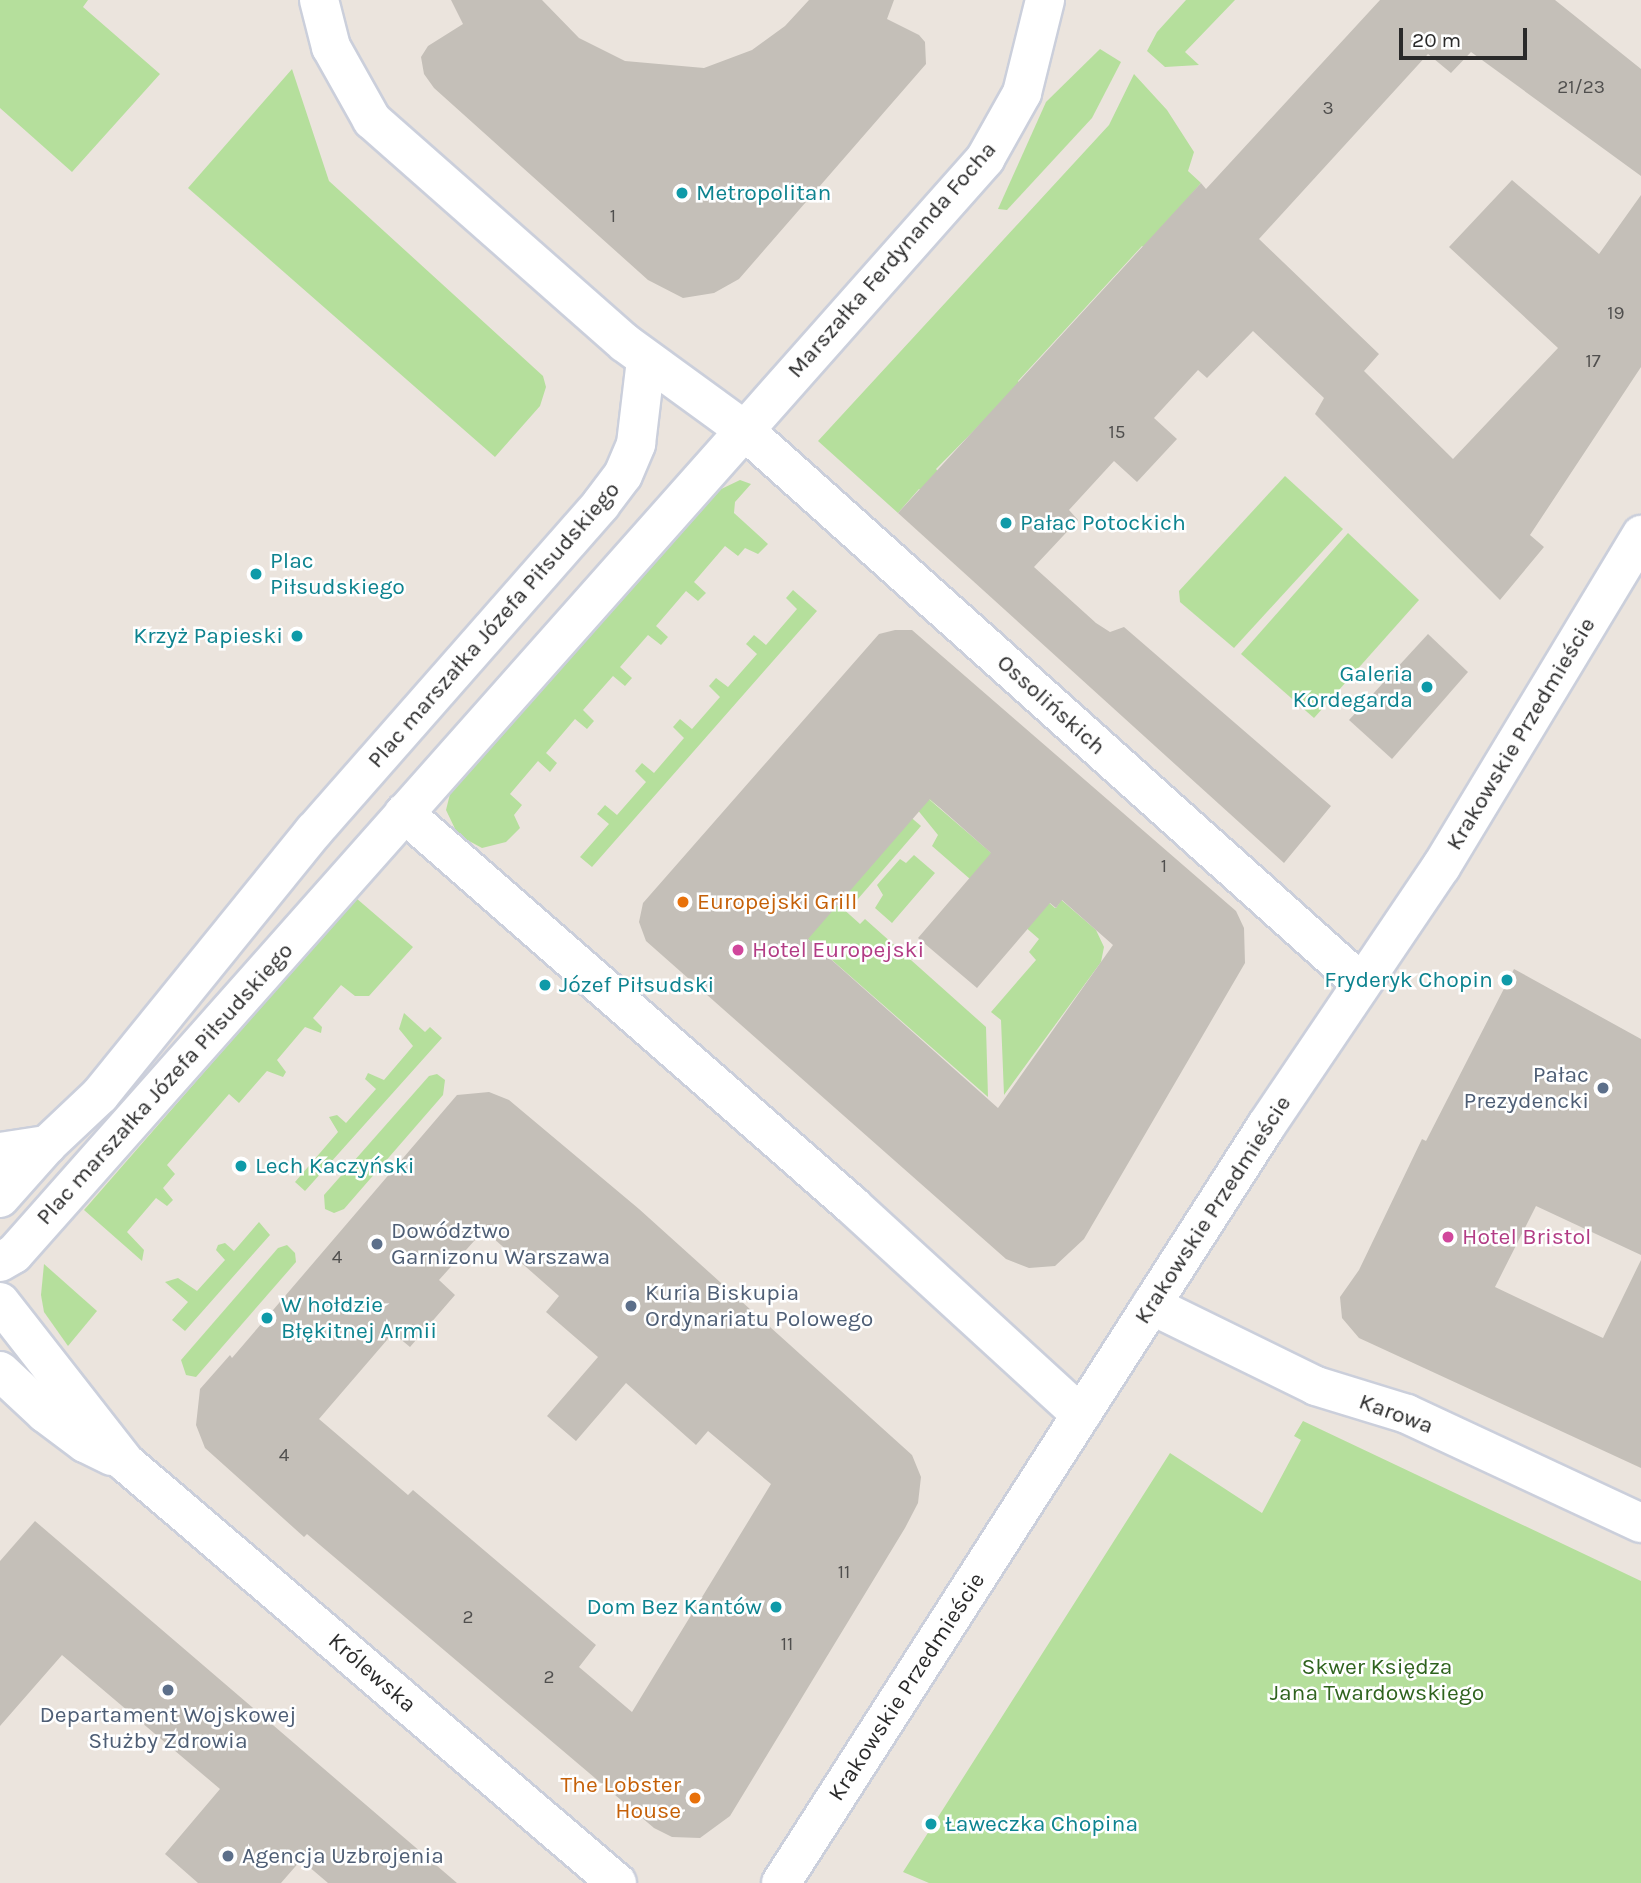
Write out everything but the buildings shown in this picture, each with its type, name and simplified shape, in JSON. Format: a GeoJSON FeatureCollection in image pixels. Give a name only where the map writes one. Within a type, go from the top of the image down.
{"type":"FeatureCollection","features":[{"type":"Feature","properties":{"kind":"street"},"geometry":{"type":"LineString","coordinates":[[319,0],[331,47],[372,120],[646,360]]}},
{"type":"Feature","properties":{"kind":"street","name":"Marszałka Ferdynanda Focha"},"geometry":{"type":"LineString","coordinates":[[743,429],[985,159],[1022,93],[1045,0]]}},
{"type":"Feature","properties":{"kind":"street","name":"Ossolińskich"},"geometry":{"type":"LineString","coordinates":[[646,360],[743,429],[1360,982]]}},
{"type":"Feature","properties":{"kind":"street","name":"Plac marszałka Józefa Piłsudskiego"},"geometry":{"type":"LineString","coordinates":[[0,1198],[47,1145],[100,1095],[140,1049],[297,852],[623,475],[636,444],[646,360]]}},
{"type":"Feature","properties":{"kind":"street","name":"Plac marszałka Józefa Piłsudskiego"},"geometry":{"type":"LineString","coordinates":[[0,1262],[14,1254],[743,429]]}},
{"type":"Feature","properties":{"kind":"street","name":"Krakowskie Przedmieście"},"geometry":{"type":"LineString","coordinates":[[781,1883],[1360,982],[1441,867],[1641,535]]}},
{"type":"Feature","properties":{"kind":"street"},"geometry":{"type":"LineString","coordinates":[[404,813],[612,993],[1080,1415]]}},
{"type":"Feature","properties":{"kind":"street"},"geometry":{"type":"LineString","coordinates":[[0,1152],[47,1145]]}},
{"type":"Feature","properties":{"kind":"street","name":"Królewska"},"geometry":{"type":"LineString","coordinates":[[0,1302],[126,1463],[617,1883]]}},
{"type":"Feature","properties":{"kind":"street","name":"Karowa"},"geometry":{"type":"LineString","coordinates":[[1152,1305],[1316,1387],[1407,1414],[1641,1523]]}},
{"type":"Feature","properties":{"kind":"street","name":"Królewska"},"geometry":{"type":"LineString","coordinates":[[0,1371],[85,1443],[126,1463]]}},
{"type":"Feature","properties":{"kind":"green space"},"geometry":{"type":"Polygon","coordinates":[[[0,0],[88,0],[83,7],[160,74],[72,172],[0,108],[0,0]]]}},
{"type":"Feature","properties":{"kind":"green space"},"geometry":{"type":"Polygon","coordinates":[[[1186,0],[1235,0],[1185,52],[1199,65],[1165,67],[1147,51],[1157,32],[1186,0]]]}},
{"type":"Feature","properties":{"kind":"green space"},"geometry":{"type":"Polygon","coordinates":[[[1100,49],[1121,62],[1092,118],[1007,210],[998,209],[1046,102],[1100,49]]]}},
{"type":"Feature","properties":{"kind":"green space"},"geometry":{"type":"Polygon","coordinates":[[[292,69],[329,181],[543,376],[546,387],[540,406],[495,457],[188,188],[292,69]]]}},
{"type":"Feature","properties":{"kind":"green space"},"geometry":{"type":"Polygon","coordinates":[[[1134,74],[1167,110],[1194,152],[1188,171],[1201,183],[1145,248],[1142,246],[1018,381],[1020,384],[936,469],[940,474],[924,492],[919,489],[898,513],[818,441],[1109,125],[1134,74]]]}},
{"type":"Feature","properties":{"kind":"green space"},"geometry":{"type":"Polygon","coordinates":[[[1285,476],[1343,529],[1234,648],[1180,602],[1179,591],[1285,476]]]}},
{"type":"Feature","properties":{"kind":"green space"},"geometry":{"type":"Polygon","coordinates":[[[740,480],[751,484],[735,502],[734,513],[768,544],[758,554],[745,548],[738,556],[725,546],[694,582],[706,593],[698,601],[686,591],[656,626],[668,637],[661,645],[648,635],[620,667],[632,678],[625,686],[613,676],[583,710],[594,721],[587,729],[575,719],[546,753],[557,763],[550,772],[538,761],[510,794],[522,805],[514,815],[520,828],[506,842],[482,848],[458,835],[446,810],[451,790],[713,493],[740,480]]]}},
{"type":"Feature","properties":{"kind":"green space"},"geometry":{"type":"Polygon","coordinates":[[[1348,533],[1419,600],[1314,718],[1241,654],[1348,533]]]}},
{"type":"Feature","properties":{"kind":"green space"},"geometry":{"type":"Polygon","coordinates":[[[793,590],[817,611],[592,867],[580,857],[609,824],[597,814],[605,805],[617,815],[646,782],[635,771],[642,763],[654,773],[684,738],[673,727],[680,719],[692,729],[720,697],[709,686],[716,678],[728,687],[757,654],[746,644],[754,635],[766,645],[797,609],[786,598],[793,590]]]}},
{"type":"Feature","properties":{"kind":"green space"},"geometry":{"type":"Polygon","coordinates":[[[917,775],[1096,930],[1104,947],[1101,962],[1004,1095],[1001,1020],[991,1012],[1036,960],[1029,952],[1039,939],[932,846],[938,835],[912,803],[917,775]],[[924,795],[1055,908],[1060,902],[924,795]]]}},
{"type":"Feature","properties":{"kind":"green space"},"geometry":{"type":"Polygon","coordinates":[[[900,808],[921,826],[851,907],[830,889],[900,808]]]}},
{"type":"Feature","properties":{"kind":"green space"},"geometry":{"type":"Polygon","coordinates":[[[914,855],[935,873],[892,923],[875,908],[883,895],[877,885],[900,859],[906,863],[914,855]]]}},
{"type":"Feature","properties":{"kind":"green space"},"geometry":{"type":"Polygon","coordinates":[[[356,898],[413,947],[369,996],[355,996],[341,985],[313,1018],[322,1027],[321,1033],[305,1027],[277,1060],[286,1072],[283,1077],[267,1071],[239,1103],[229,1094],[167,1165],[175,1174],[163,1188],[173,1200],[167,1206],[156,1198],[127,1232],[144,1250],[142,1261],[84,1210],[356,898]]]}},
{"type":"Feature","properties":{"kind":"green space"},"geometry":{"type":"Polygon","coordinates":[[[782,904],[840,906],[860,924],[865,919],[986,1027],[988,1097],[783,917],[782,904]]]}},
{"type":"Feature","properties":{"kind":"green space"},"geometry":{"type":"Polygon","coordinates":[[[404,1013],[425,1032],[430,1027],[442,1038],[305,1191],[295,1182],[338,1132],[329,1117],[337,1115],[346,1123],[376,1089],[365,1079],[368,1073],[384,1080],[413,1046],[399,1029],[404,1013]]]}},
{"type":"Feature","properties":{"kind":"green space"},"geometry":{"type":"Polygon","coordinates":[[[437,1074],[445,1080],[443,1095],[344,1209],[334,1213],[325,1209],[324,1195],[429,1076],[437,1074]]]}},
{"type":"Feature","properties":{"kind":"green space"},"geometry":{"type":"Polygon","coordinates":[[[259,1222],[270,1235],[185,1331],[172,1320],[188,1302],[165,1282],[178,1278],[197,1291],[225,1260],[216,1250],[218,1245],[225,1243],[234,1251],[259,1222]]]}},
{"type":"Feature","properties":{"kind":"green space"},"geometry":{"type":"Polygon","coordinates":[[[287,1245],[295,1253],[296,1262],[196,1377],[186,1375],[181,1360],[278,1248],[287,1245]]]}},
{"type":"Feature","properties":{"kind":"green space"},"geometry":{"type":"Polygon","coordinates":[[[44,1264],[97,1311],[68,1346],[44,1312],[41,1295],[44,1264]]]}},
{"type":"Feature","properties":{"kind":"green space","name":"Skwer Księdza Jana Twardowskiego"},"geometry":{"type":"Polygon","coordinates":[[[1303,1421],[1641,1581],[1641,1883],[929,1883],[903,1872],[1170,1453],[1262,1513],[1301,1440],[1294,1436],[1303,1421]]]}},
{"type":"Feature","properties":{"kind":"place","name":"Metropolitan"},"geometry":{"type":"Point","coordinates":[682,193]}},
{"type":"Feature","properties":{"kind":"place","name":"Pałac Potockich"},"geometry":{"type":"Point","coordinates":[1006,523]}},
{"type":"Feature","properties":{"kind":"place","name":"Plac Piłsudskiego"},"geometry":{"type":"Point","coordinates":[256,574]}},
{"type":"Feature","properties":{"kind":"place","name":"Krzyż Papieski"},"geometry":{"type":"Point","coordinates":[297,636]}},
{"type":"Feature","properties":{"kind":"place","name":"Galeria Kordegarda"},"geometry":{"type":"Point","coordinates":[1427,687]}},
{"type":"Feature","properties":{"kind":"place","name":"Europejski Grill"},"geometry":{"type":"Point","coordinates":[683,902]}},
{"type":"Feature","properties":{"kind":"place","name":"Hotel Europejski"},"geometry":{"type":"Point","coordinates":[738,950]}},
{"type":"Feature","properties":{"kind":"place","name":"Fryderyk Chopin"},"geometry":{"type":"Point","coordinates":[1507,980]}},
{"type":"Feature","properties":{"kind":"place","name":"Józef Piłsudski"},"geometry":{"type":"Point","coordinates":[545,985]}},
{"type":"Feature","properties":{"kind":"place","name":"Pałac Prezydencki"},"geometry":{"type":"Point","coordinates":[1603,1088]}},
{"type":"Feature","properties":{"kind":"place","name":"Lech Kaczyński"},"geometry":{"type":"Point","coordinates":[241,1166]}},
{"type":"Feature","properties":{"kind":"place","name":"Hotel Bristol"},"geometry":{"type":"Point","coordinates":[1448,1237]}},
{"type":"Feature","properties":{"kind":"place","name":"Dowództwo Garnizonu Warszawa"},"geometry":{"type":"Point","coordinates":[377,1244]}},
{"type":"Feature","properties":{"kind":"place","name":"Kuria Biskupia Ordynariatu Polowego"},"geometry":{"type":"Point","coordinates":[631,1306]}},
{"type":"Feature","properties":{"kind":"place","name":"W hołdzie Błękitnej Armii"},"geometry":{"type":"Point","coordinates":[267,1318]}},
{"type":"Feature","properties":{"kind":"place","name":"Dom Bez Kantów"},"geometry":{"type":"Point","coordinates":[776,1607]}},
{"type":"Feature","properties":{"kind":"place","name":"Departament Wojskowej Służby Zdrowia"},"geometry":{"type":"Point","coordinates":[168,1690]}},
{"type":"Feature","properties":{"kind":"place","name":"The Lobster House"},"geometry":{"type":"Point","coordinates":[695,1798]}},
{"type":"Feature","properties":{"kind":"place","name":"Ławeczka Chopina"},"geometry":{"type":"Point","coordinates":[931,1824]}},
{"type":"Feature","properties":{"kind":"place","name":"Agencja Uzbrojenia"},"geometry":{"type":"Point","coordinates":[228,1856]}}]}
